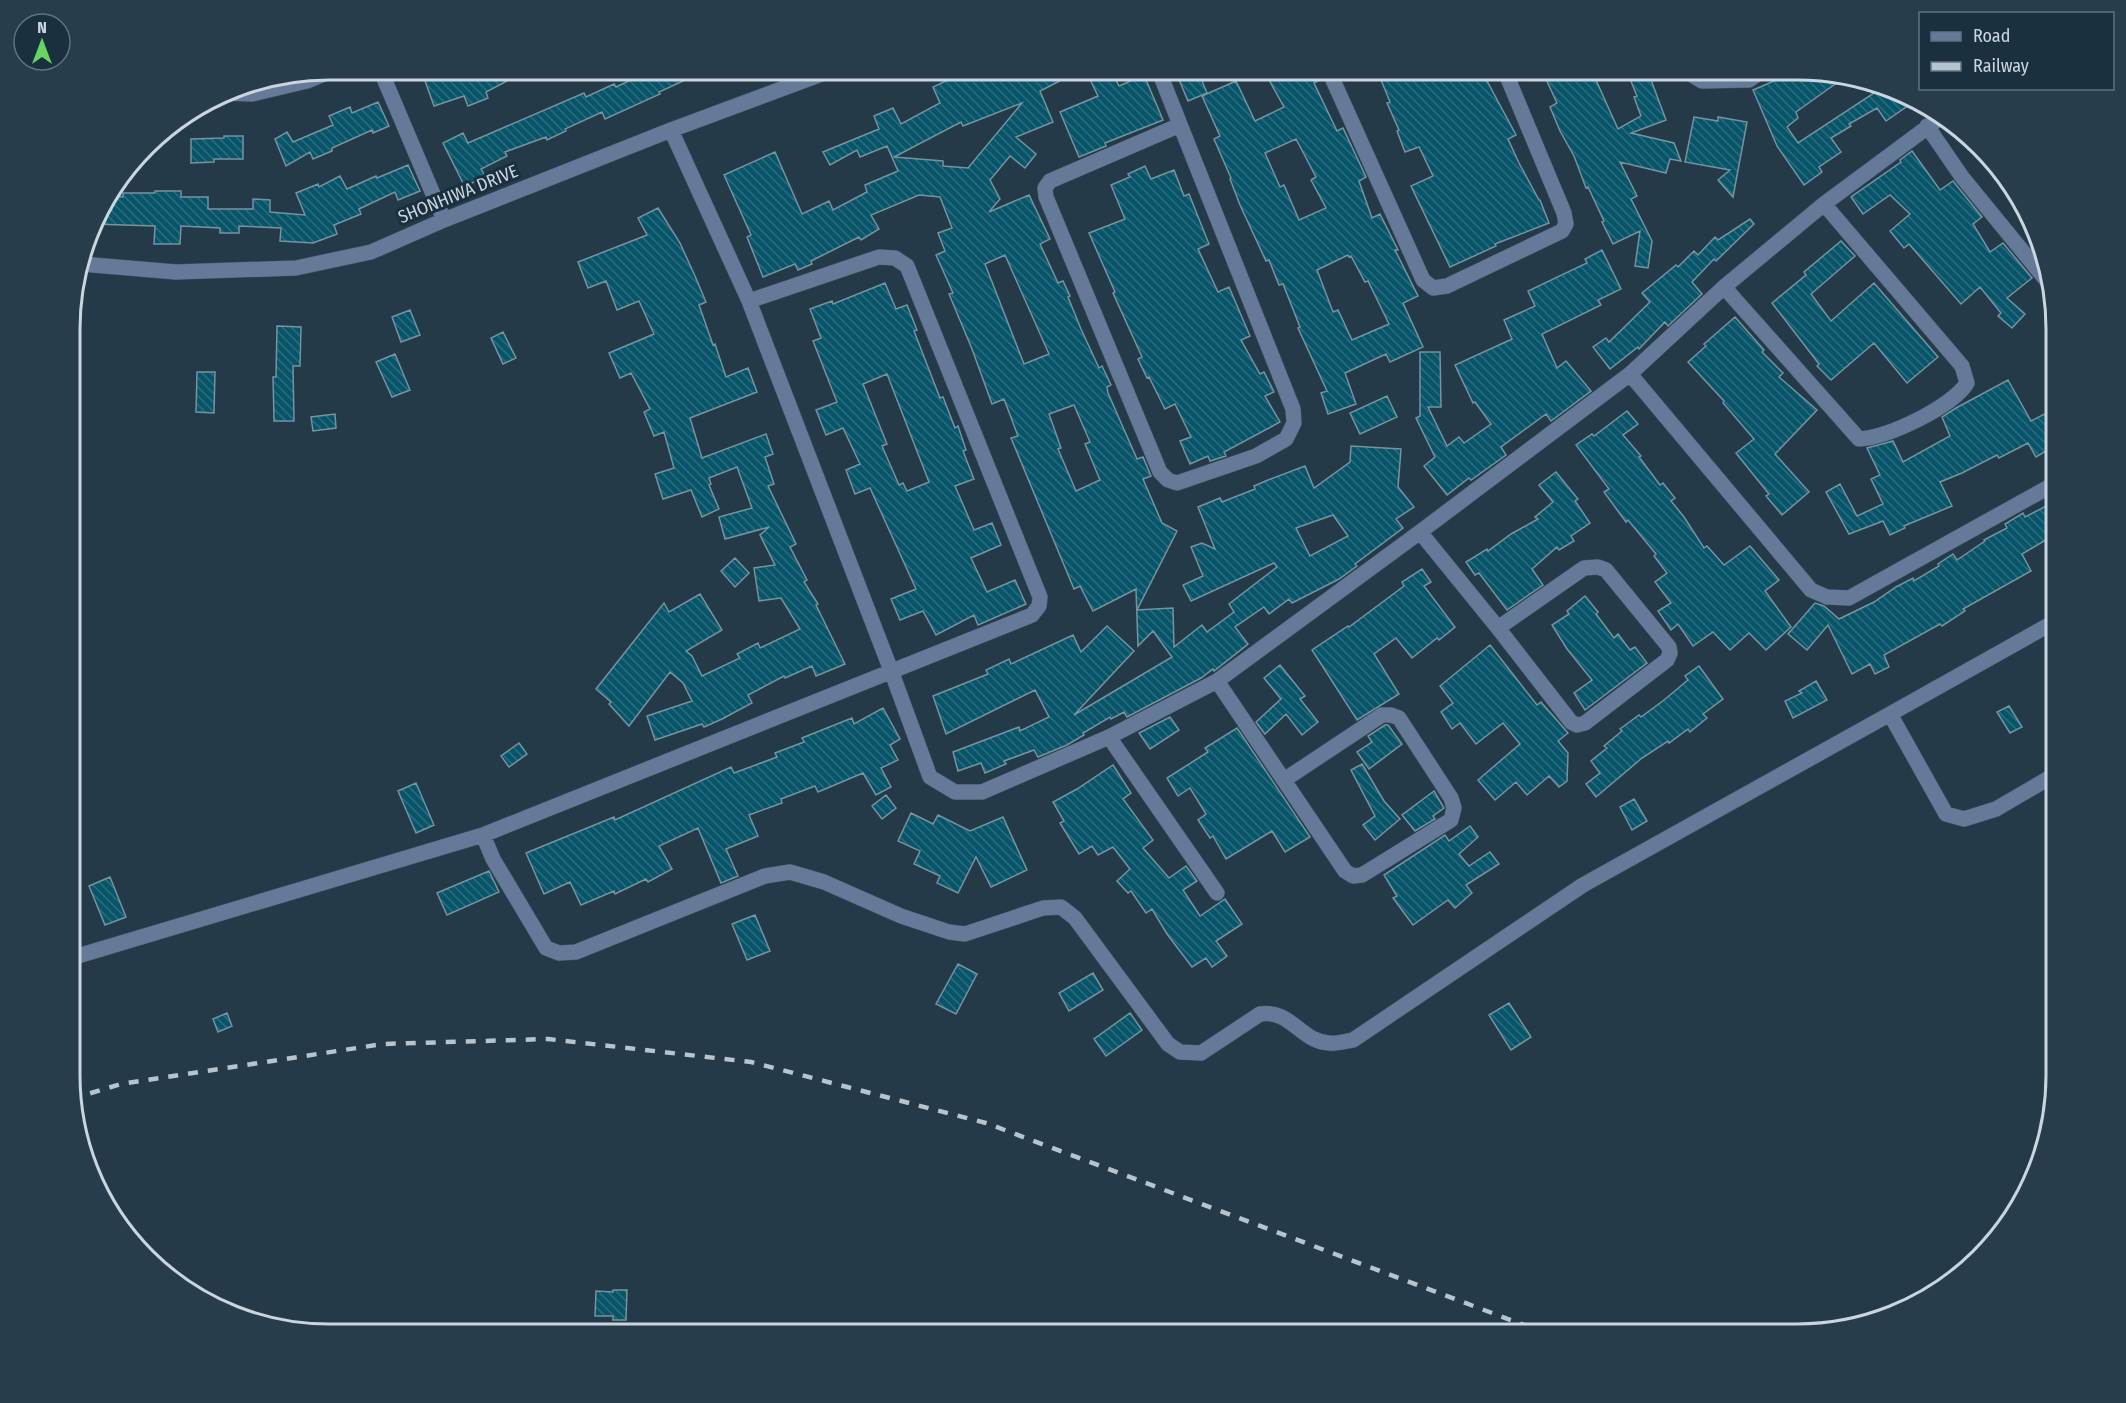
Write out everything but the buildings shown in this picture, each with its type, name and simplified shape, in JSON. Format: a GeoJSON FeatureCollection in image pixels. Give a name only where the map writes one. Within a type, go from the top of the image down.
{"type":"FeatureCollection","features":[{"type":"Feature","properties":{"kind":"street"},"geometry":{"type":"LineString","coordinates":[[246,94],[308,80]]}},
{"type":"Feature","properties":{"kind":"street"},"geometry":{"type":"LineString","coordinates":[[385,80],[444,220]]}},
{"type":"Feature","properties":{"kind":"street","name":"SHONHIWA DRIVE"},"geometry":{"type":"LineString","coordinates":[[88,265],[176,272],[296,268],[371,252],[444,220],[671,130],[805,80]]}},
{"type":"Feature","properties":{"kind":"street"},"geometry":{"type":"LineString","coordinates":[[1162,80],[1293,409],[1294,423],[1286,439],[1256,456],[1178,483],[1168,480],[1160,472],[1046,197],[1045,188],[1050,181],[1180,125]]}},
{"type":"Feature","properties":{"kind":"street"},"geometry":{"type":"LineString","coordinates":[[1333,80],[1423,280],[1432,288],[1447,286],[1562,231],[1566,224],[1564,213],[1509,80]]}},
{"type":"Feature","properties":{"kind":"street"},"geometry":{"type":"LineString","coordinates":[[1700,80],[1749,80]]}},
{"type":"Feature","properties":{"kind":"street"},"geometry":{"type":"LineString","coordinates":[[671,130],[749,301],[930,777],[955,792],[982,792],[1109,737],[1217,681],[1630,374],[1724,287],[1824,204],[1935,121]]}},
{"type":"Feature","properties":{"kind":"street"},"geometry":{"type":"LineString","coordinates":[[1927,126],[1962,177],[2040,273]]}},
{"type":"Feature","properties":{"kind":"street"},"geometry":{"type":"LineString","coordinates":[[1724,287],[1859,439],[1869,438],[1915,422],[1962,391],[1967,383],[1962,366],[1824,204]]}},
{"type":"Feature","properties":{"kind":"street"},"geometry":{"type":"LineString","coordinates":[[80,955],[483,835],[1032,615],[1039,606],[1040,597],[907,266],[895,258],[879,257],[749,301]]}},
{"type":"Feature","properties":{"kind":"street"},"geometry":{"type":"LineString","coordinates":[[1630,374],[1811,590],[1827,597],[1849,598],[2047,488]]}},
{"type":"Feature","properties":{"kind":"street"},"geometry":{"type":"LineString","coordinates":[[1420,532],[1570,722],[1577,725],[1585,723],[1667,660],[1670,653],[1669,647],[1606,570],[1598,567],[1584,568],[1498,628]]}},
{"type":"Feature","properties":{"kind":"street"},"geometry":{"type":"LineString","coordinates":[[483,835],[493,859],[546,948],[559,954],[576,952],[765,876],[790,872],[824,882],[901,916],[949,932],[965,934],[1043,908],[1061,907],[1075,918],[1168,1044],[1180,1052],[1201,1053],[1260,1014],[1272,1012],[1282,1016],[1312,1038],[1328,1043],[1353,1040],[1583,885],[2047,626]]}},
{"type":"Feature","properties":{"kind":"street"},"geometry":{"type":"LineString","coordinates":[[1217,681],[1345,871],[1353,876],[1362,875],[1451,820],[1454,808],[1451,798],[1399,718],[1391,715],[1382,715],[1284,780]]}},
{"type":"Feature","properties":{"kind":"street"},"geometry":{"type":"LineString","coordinates":[[1890,714],[1946,814],[1964,819],[1996,808],[2047,779]]}},
{"type":"Feature","properties":{"kind":"street"},"geometry":{"type":"LineString","coordinates":[[1109,737],[1217,893]]}},
{"type":"Feature","properties":{"kind":"railway"},"geometry":{"type":"LineString","coordinates":[[81,1096],[121,1084],[383,1044],[548,1039],[751,1062],[986,1123],[1521,1324]]}}]}
